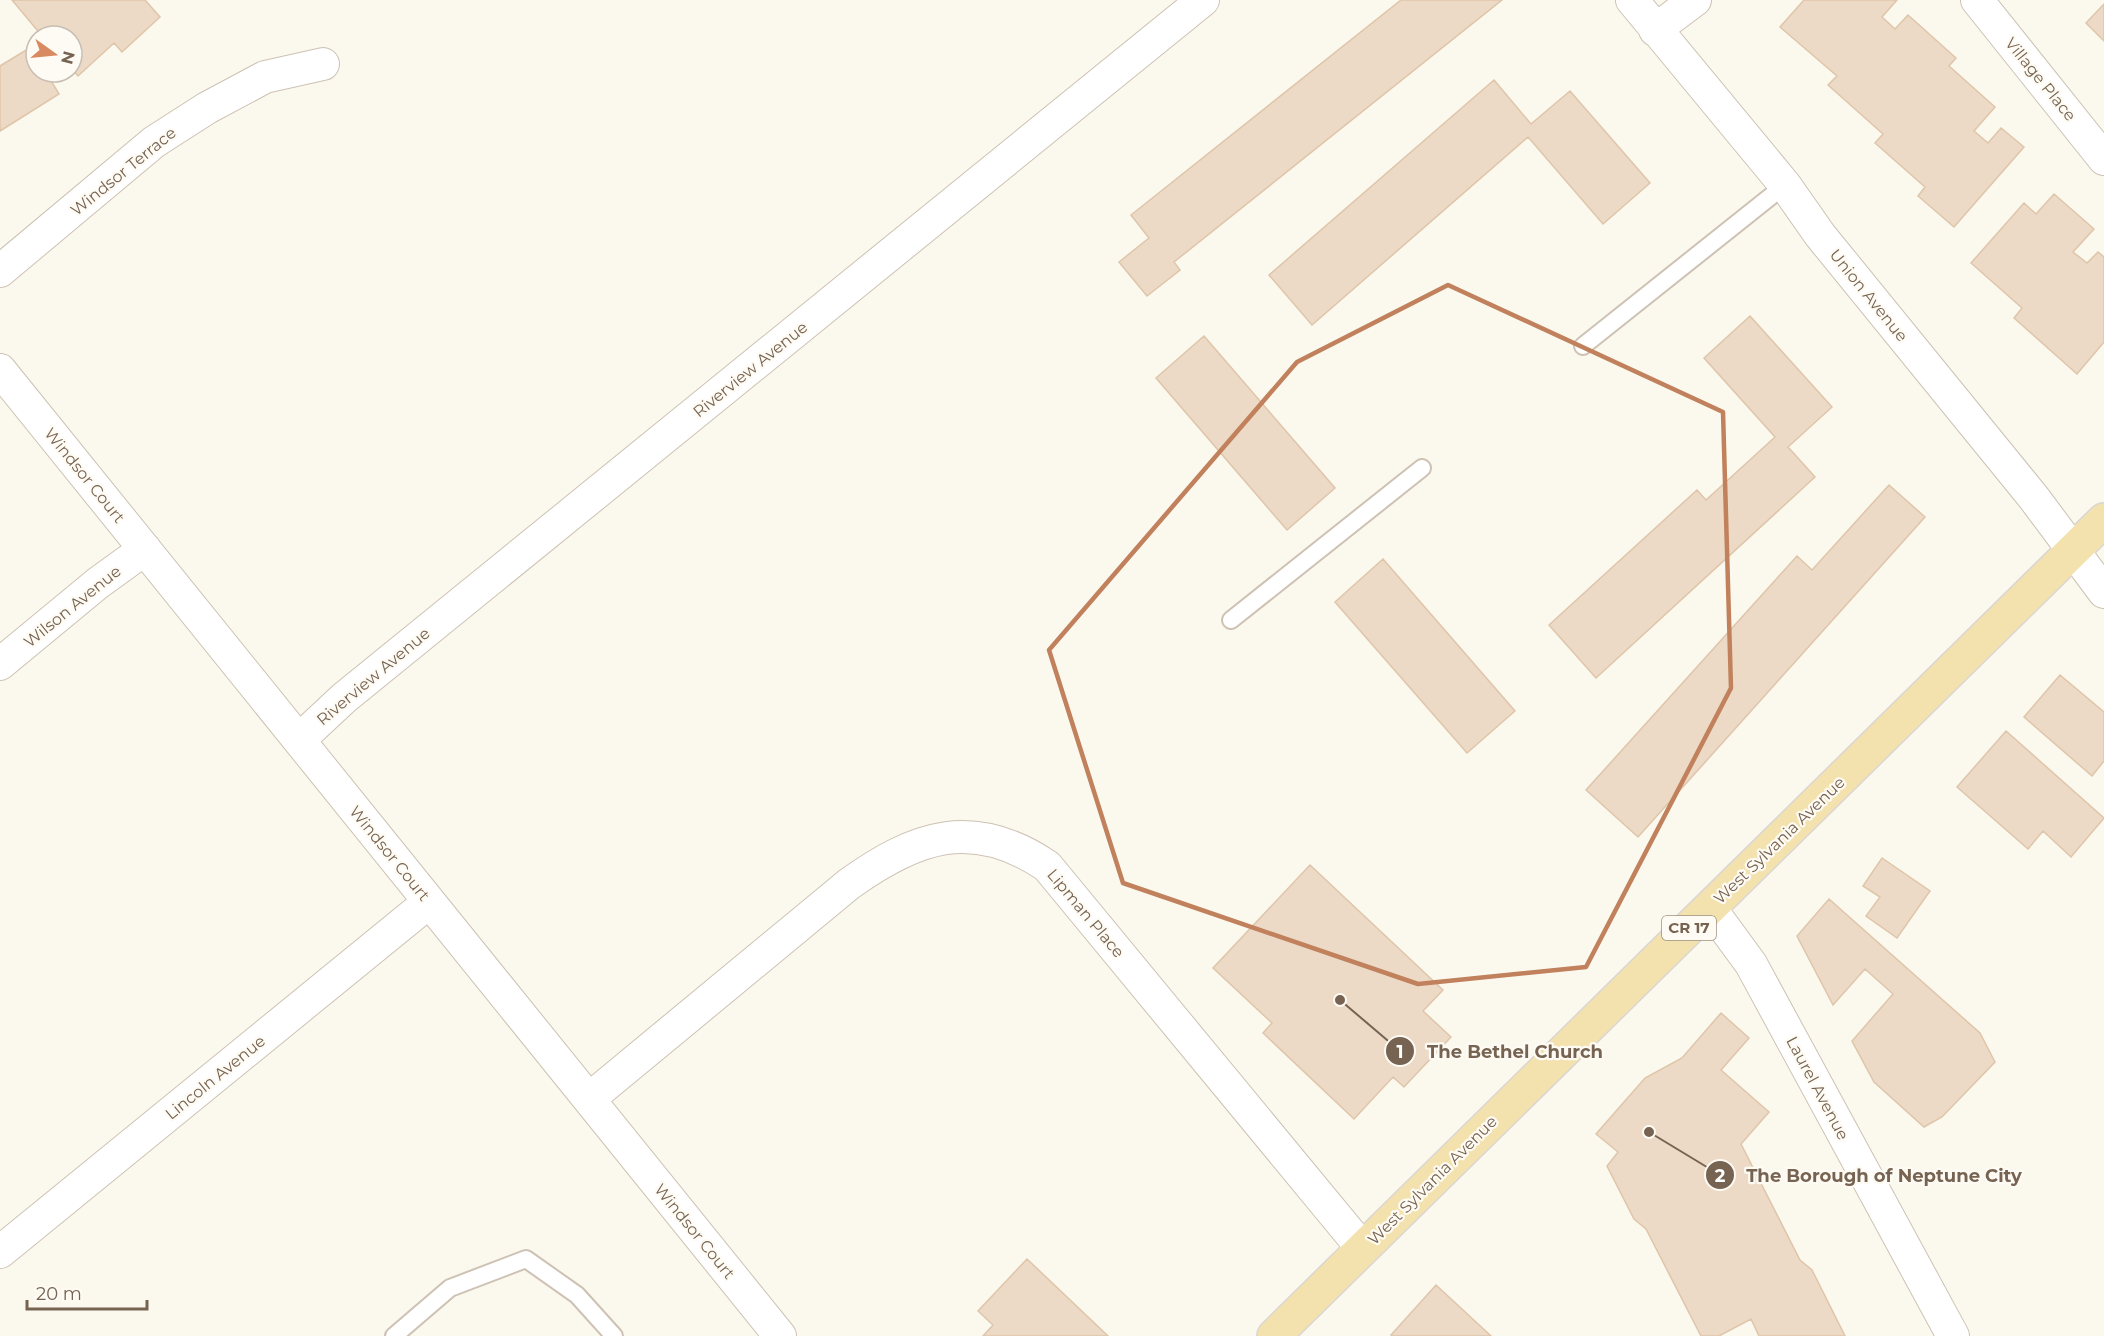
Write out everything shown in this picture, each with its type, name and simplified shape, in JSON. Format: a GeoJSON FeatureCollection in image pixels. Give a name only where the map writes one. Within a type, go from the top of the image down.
{"type":"FeatureCollection","features":[{"type":"Feature","properties":{"kind":"main road","name":"West Sylvania Avenue"},"geometry":{"type":"LineString","coordinates":[[1274,1336],[2104,520]]}},
{"type":"Feature","properties":{"kind":"street","name":"Riverview Avenue"},"geometry":{"type":"LineString","coordinates":[[299,740],[344,698],[1203,0]]}},
{"type":"Feature","properties":{"kind":"street","name":"Union Avenue"},"geometry":{"type":"LineString","coordinates":[[1632,0],[1785,185],[1820,235],[2034,498],[2104,592]]}},
{"type":"Feature","properties":{"kind":"street"},"geometry":{"type":"LineString","coordinates":[[1655,30],[1695,0]]}},
{"type":"Feature","properties":{"kind":"street","name":"Village Place"},"geometry":{"type":"LineString","coordinates":[[1977,0],[2104,159]]}},
{"type":"Feature","properties":{"kind":"street","name":"Windsor Terrace"},"geometry":{"type":"LineString","coordinates":[[0,271],[154,141],[207,108],[265,77],[323,64]]}},
{"type":"Feature","properties":{"kind":"street","name":"Windsor Court"},"geometry":{"type":"LineString","coordinates":[[0,370],[780,1336]]}},
{"type":"Feature","properties":{"kind":"street","name":"Wilson Avenue"},"geometry":{"type":"LineString","coordinates":[[0,664],[98,583],[145,549]]}},
{"type":"Feature","properties":{"kind":"street","name":"Lipman Place"},"geometry":{"type":"LineString","coordinates":[[589,1099],[849,884],[877,864],[902,850],[942,837],[970,837],[1014,847],[1047,866],[1363,1249]]}},
{"type":"Feature","properties":{"kind":"street","name":"Lincoln Avenue"},"geometry":{"type":"LineString","coordinates":[[0,1252],[429,902]]}},
{"type":"Feature","properties":{"kind":"street","name":"Laurel Avenue"},"geometry":{"type":"LineString","coordinates":[[1710,908],[1751,964],[1953,1336]]}},
{"type":"Feature","properties":{"kind":"lane"},"geometry":{"type":"LineString","coordinates":[[1583,346],[1785,185]]}},
{"type":"Feature","properties":{"kind":"lane"},"geometry":{"type":"LineString","coordinates":[[1231,620],[1422,468]]}},
{"type":"Feature","properties":{"kind":"lane"},"geometry":{"type":"LineString","coordinates":[[394,1336],[450,1288],[526,1259],[577,1295],[614,1336]]}},
{"type":"Feature","properties":{"kind":"highlighted area"},"geometry":{"type":"Polygon","coordinates":[[[1448,285],[1723,412],[1731,688],[1586,967],[1418,984],[1123,883],[1049,650],[1297,362],[1448,285]]]}},
{"type":"Feature","properties":{"kind":"building"},"geometry":{"type":"Polygon","coordinates":[[[12,0],[145,0],[160,17],[122,52],[114,43],[84,70],[84,24],[32,24],[12,0]]]}},
{"type":"Feature","properties":{"kind":"building"},"geometry":{"type":"Polygon","coordinates":[[[1401,0],[1502,0],[1174,262],[1180,270],[1147,296],[1119,262],[1149,238],[1131,215],[1401,0]]]}},
{"type":"Feature","properties":{"kind":"building"},"geometry":{"type":"Polygon","coordinates":[[[1804,0],[1897,0],[1882,17],[1895,29],[1908,15],[1956,58],[1949,66],[1995,107],[1974,131],[1988,143],[2001,128],[2024,147],[1954,227],[1918,196],[1925,187],[1875,143],[1883,134],[1828,85],[1837,76],[1780,27],[1804,0]]]}},
{"type":"Feature","properties":{"kind":"building"},"geometry":{"type":"Polygon","coordinates":[[[2104,4],[2104,41],[2086,23],[2104,4]]]}},
{"type":"Feature","properties":{"kind":"building"},"geometry":{"type":"Polygon","coordinates":[[[24,51],[24,84],[53,84],[59,94],[0,131],[0,66],[24,51]]]}},
{"type":"Feature","properties":{"kind":"building"},"geometry":{"type":"Polygon","coordinates":[[[1494,80],[1531,124],[1570,91],[1650,183],[1603,224],[1528,137],[1312,325],[1269,275],[1494,80]]]}},
{"type":"Feature","properties":{"kind":"building"},"geometry":{"type":"Polygon","coordinates":[[[2054,194],[2094,229],[2073,252],[2087,263],[2098,252],[2104,257],[2104,342],[2077,374],[2014,318],[2022,308],[1971,263],[2024,203],[2036,214],[2054,194]]]}},
{"type":"Feature","properties":{"kind":"building"},"geometry":{"type":"Polygon","coordinates":[[[1750,316],[1832,407],[1788,447],[1815,477],[1596,678],[1549,625],[1697,490],[1706,500],[1775,437],[1704,358],[1750,316]]]}},
{"type":"Feature","properties":{"kind":"building"},"geometry":{"type":"Polygon","coordinates":[[[1204,336],[1335,488],[1287,530],[1156,378],[1204,336]]]}},
{"type":"Feature","properties":{"kind":"building"},"geometry":{"type":"Polygon","coordinates":[[[1889,485],[1925,517],[1638,837],[1586,790],[1797,556],[1812,570],[1889,485]]]}},
{"type":"Feature","properties":{"kind":"building"},"geometry":{"type":"Polygon","coordinates":[[[1383,559],[1515,711],[1467,753],[1335,602],[1383,559]]]}},
{"type":"Feature","properties":{"kind":"building"},"geometry":{"type":"Polygon","coordinates":[[[2060,675],[2104,712],[2104,761],[2092,776],[2024,717],[2060,675]]]}},
{"type":"Feature","properties":{"kind":"building"},"geometry":{"type":"Polygon","coordinates":[[[2006,731],[2104,818],[2071,857],[2043,831],[2028,849],[1957,787],[2006,731]]]}},
{"type":"Feature","properties":{"kind":"building"},"geometry":{"type":"Polygon","coordinates":[[[1882,858],[1930,891],[1897,938],[1866,916],[1880,897],[1863,886],[1882,858]]]}},
{"type":"Feature","properties":{"kind":"building"},"geometry":{"type":"Polygon","coordinates":[[[1310,865],[1443,990],[1423,1011],[1451,1037],[1404,1087],[1393,1077],[1354,1119],[1263,1033],[1272,1023],[1213,968],[1310,865]]]}},
{"type":"Feature","properties":{"kind":"building"},"geometry":{"type":"Polygon","coordinates":[[[1829,899],[1980,1033],[1995,1062],[1942,1117],[1924,1127],[1874,1082],[1852,1041],[1893,994],[1865,969],[1833,1005],[1797,936],[1829,899]]]}},
{"type":"Feature","properties":{"kind":"building"},"geometry":{"type":"Polygon","coordinates":[[[1721,1013],[1749,1038],[1721,1070],[1769,1112],[1741,1144],[1800,1260],[1812,1270],[1845,1336],[1759,1336],[1751,1319],[1719,1336],[1701,1336],[1646,1229],[1634,1219],[1607,1166],[1618,1152],[1596,1134],[1645,1078],[1682,1058],[1721,1013]]]}},
{"type":"Feature","properties":{"kind":"building"},"geometry":{"type":"Polygon","coordinates":[[[1027,1259],[1108,1336],[983,1336],[993,1325],[978,1311],[1027,1259]]]}},
{"type":"Feature","properties":{"kind":"building"},"geometry":{"type":"Polygon","coordinates":[[[1436,1285],[1491,1336],[1392,1336],[1436,1285]]]}},
{"type":"Feature","properties":{"kind":"place","name":"The Bethel Church"},"geometry":{"type":"Point","coordinates":[1340,1000]}},
{"type":"Feature","properties":{"kind":"place","name":"The Borough of Neptune City"},"geometry":{"type":"Point","coordinates":[1649,1132]}}]}
